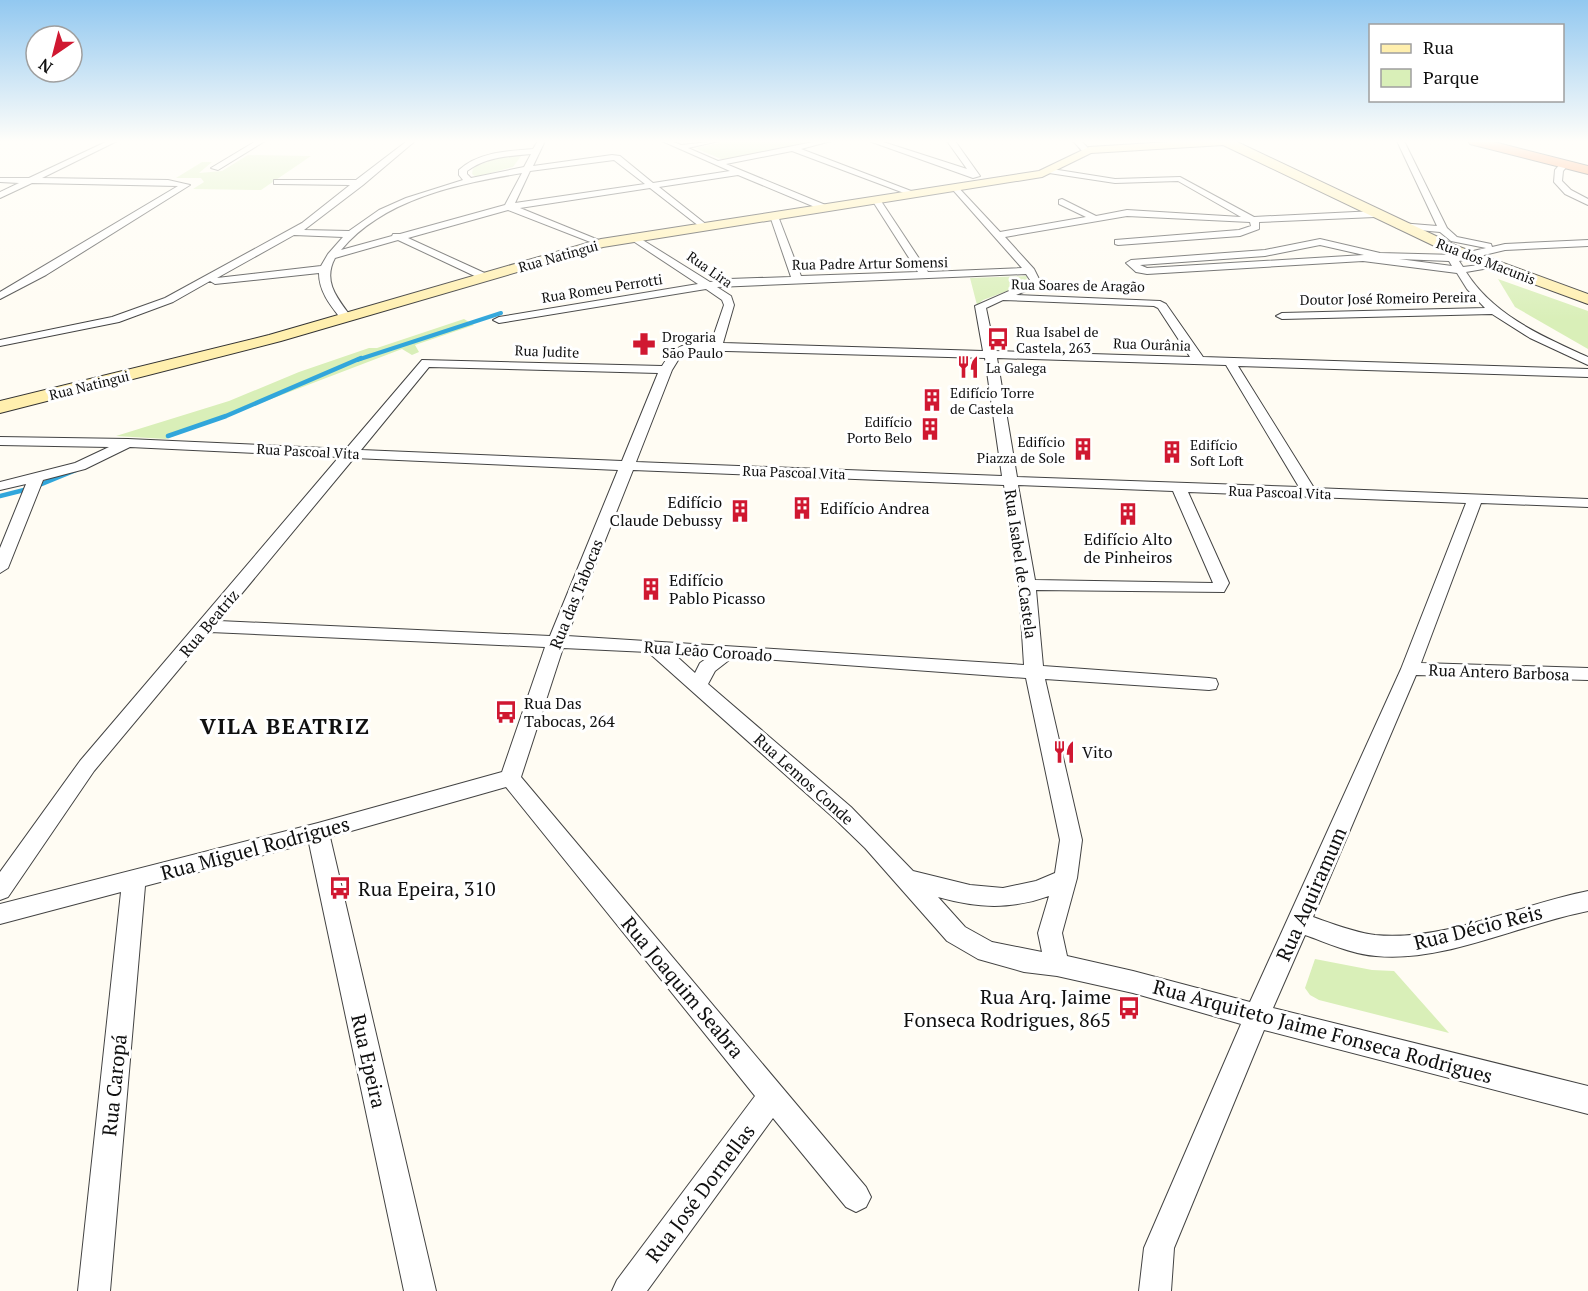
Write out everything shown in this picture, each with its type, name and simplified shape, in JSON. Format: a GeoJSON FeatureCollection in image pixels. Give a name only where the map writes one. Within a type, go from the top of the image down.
{"type":"FeatureCollection","features":[{"type":"Feature","properties":{"kind":"street"},"geometry":{"type":"LineString","coordinates":[[0,296],[159,201]]}},
{"type":"Feature","properties":{"kind":"street"},"geometry":{"type":"LineString","coordinates":[[0,343],[132,315],[154,307],[294,232],[335,201]]}},
{"type":"Feature","properties":{"kind":"street"},"geometry":{"type":"LineString","coordinates":[[346,318],[329,294],[325,283],[325,269],[332,255],[349,234],[405,201]]}},
{"type":"Feature","properties":{"kind":"street"},"geometry":{"type":"LineString","coordinates":[[509,207],[511,201]]}},
{"type":"Feature","properties":{"kind":"street"},"geometry":{"type":"LineString","coordinates":[[332,255],[509,207],[549,201]]}},
{"type":"Feature","properties":{"kind":"street"},"geometry":{"type":"LineString","coordinates":[[673,201],[704,227]]}},
{"type":"Feature","properties":{"kind":"street"},"geometry":{"type":"LineString","coordinates":[[809,201],[825,208]]}},
{"type":"Feature","properties":{"kind":"street","name":"Rua Natingui"},"geometry":{"type":"LineString","coordinates":[[0,407],[275,338],[601,243],[868,201]]}},
{"type":"Feature","properties":{"kind":"street"},"geometry":{"type":"LineString","coordinates":[[877,201],[926,276]]}},
{"type":"Feature","properties":{"kind":"street"},"geometry":{"type":"LineString","coordinates":[[968,201],[1030,271]]}},
{"type":"Feature","properties":{"kind":"street"},"geometry":{"type":"LineString","coordinates":[[1118,242],[1240,233],[1256,227],[1254,220],[1220,201]]}},
{"type":"Feature","properties":{"kind":"street","name":"Rua dos Macunis"},"geometry":{"type":"LineString","coordinates":[[1349,201],[1461,256],[1588,299]]}},
{"type":"Feature","properties":{"kind":"street"},"geometry":{"type":"LineString","coordinates":[[1429,201],[1443,229],[1454,239],[1505,247]]}},
{"type":"Feature","properties":{"kind":"street"},"geometry":{"type":"LineString","coordinates":[[1062,202],[1094,218]]}},
{"type":"Feature","properties":{"kind":"street"},"geometry":{"type":"LineString","coordinates":[[509,207],[601,243]]}},
{"type":"Feature","properties":{"kind":"street"},"geometry":{"type":"LineString","coordinates":[[999,235],[1094,218],[1144,213],[1254,220],[1375,214]]}},
{"type":"Feature","properties":{"kind":"street"},"geometry":{"type":"LineString","coordinates":[[774,216],[797,278]]}},
{"type":"Feature","properties":{"kind":"street"},"geometry":{"type":"LineString","coordinates":[[1400,226],[1443,229]]}},
{"type":"Feature","properties":{"kind":"street"},"geometry":{"type":"LineString","coordinates":[[294,232],[349,234]]}},
{"type":"Feature","properties":{"kind":"street"},"geometry":{"type":"LineString","coordinates":[[396,236],[486,277]]}},
{"type":"Feature","properties":{"kind":"street","name":"Rua Lira"},"geometry":{"type":"LineString","coordinates":[[633,237],[728,298],[729,305],[716,346]]}},
{"type":"Feature","properties":{"kind":"street"},"geometry":{"type":"LineString","coordinates":[[1491,265],[1460,270],[1369,258],[1147,271],[1140,270],[1131,263],[1265,253],[1320,242],[1380,256],[1461,256],[1505,247],[1588,243]]}},
{"type":"Feature","properties":{"kind":"street"},"geometry":{"type":"LineString","coordinates":[[1265,253],[1280,262]]}},
{"type":"Feature","properties":{"kind":"street"},"geometry":{"type":"LineString","coordinates":[[1461,256],[1454,261],[1469,285],[1495,311],[1548,343],[1588,361]]}},
{"type":"Feature","properties":{"kind":"street"},"geometry":{"type":"LineString","coordinates":[[242,261],[266,274]]}},
{"type":"Feature","properties":{"kind":"street"},"geometry":{"type":"LineString","coordinates":[[204,282],[325,269]]}},
{"type":"Feature","properties":{"kind":"street","name":"Rua Padre Artur Somensi"},"geometry":{"type":"LineString","coordinates":[[710,286],[748,280],[1030,271]]}},
{"type":"Feature","properties":{"kind":"street","name":"Rua Isabel de Castela"},"geometry":{"type":"LineString","coordinates":[[1030,271],[1034,283],[980,306],[990,354],[1027,585],[1034,671],[1071,840],[1066,878],[1050,933],[1057,965]]}},
{"type":"Feature","properties":{"kind":"street","name":"Rua Romeu Perrotti"},"geometry":{"type":"LineString","coordinates":[[499,320],[710,286]]}},
{"type":"Feature","properties":{"kind":"street","name":"Rua Soares de Aragão"},"geometry":{"type":"LineString","coordinates":[[999,298],[1156,303],[1162,306],[1199,361]]}},
{"type":"Feature","properties":{"kind":"street","name":"Doutor José Romeiro Pereira"},"geometry":{"type":"LineString","coordinates":[[1282,316],[1495,311]]}},
{"type":"Feature","properties":{"kind":"street","name":"Rua Ourânia"},"geometry":{"type":"LineString","coordinates":[[716,346],[1588,373]]}},
{"type":"Feature","properties":{"kind":"street","name":"Rua das Tabocas"},"geometry":{"type":"LineString","coordinates":[[510,778],[556,642],[666,370],[679,350],[689,347],[716,346]]}},
{"type":"Feature","properties":{"kind":"street"},"geometry":{"type":"LineString","coordinates":[[1230,362],[1310,494]]}},
{"type":"Feature","properties":{"kind":"street","name":"Rua Judite"},"geometry":{"type":"LineString","coordinates":[[426,363],[666,370]]}},
{"type":"Feature","properties":{"kind":"street","name":"Rua Beatriz"},"geometry":{"type":"LineString","coordinates":[[0,890],[87,766],[426,363]]}},
{"type":"Feature","properties":{"kind":"street","name":"Rua Pascoal Vita"},"geometry":{"type":"LineString","coordinates":[[0,441],[128,443],[628,466],[1588,503]]}},
{"type":"Feature","properties":{"kind":"street"},"geometry":{"type":"LineString","coordinates":[[0,486],[33,486],[128,443]]}},
{"type":"Feature","properties":{"kind":"street"},"geometry":{"type":"LineString","coordinates":[[0,568],[33,486]]}},
{"type":"Feature","properties":{"kind":"street"},"geometry":{"type":"LineString","coordinates":[[1027,585],[1218,588],[1221,584],[1179,488]]}},
{"type":"Feature","properties":{"kind":"street","name":"Rua Aquiramum"},"geometry":{"type":"LineString","coordinates":[[1155,1291],[1160,1248],[1257,1016],[1410,669],[1475,499]]}},
{"type":"Feature","properties":{"kind":"street","name":"Rua Leão Coroado"},"geometry":{"type":"LineString","coordinates":[[207,626],[653,646],[1209,684]]}},
{"type":"Feature","properties":{"kind":"street","name":"Rua Lemos Conde"},"geometry":{"type":"LineString","coordinates":[[653,646],[843,813],[873,842],[956,934],[987,951],[1024,961],[1057,965]]}},
{"type":"Feature","properties":{"kind":"street"},"geometry":{"type":"LineString","coordinates":[[698,686],[707,667],[728,652]]}},
{"type":"Feature","properties":{"kind":"street","name":"Rua Antero Barbosa"},"geometry":{"type":"LineString","coordinates":[[1410,669],[1588,674]]}},
{"type":"Feature","properties":{"kind":"street","name":"Rua Miguel Rodrigues"},"geometry":{"type":"LineString","coordinates":[[0,914],[318,832],[510,778]]}},
{"type":"Feature","properties":{"kind":"street","name":"Rua Joaquim Seabra"},"geometry":{"type":"LineString","coordinates":[[510,778],[856,1197]]}},
{"type":"Feature","properties":{"kind":"street","name":"Rua Epeira"},"geometry":{"type":"LineString","coordinates":[[318,832],[420,1291]]}},
{"type":"Feature","properties":{"kind":"street"},"geometry":{"type":"LineString","coordinates":[[904,878],[977,896],[1013,896],[1034,892],[1066,878]]}},
{"type":"Feature","properties":{"kind":"street","name":"Rua Caropá"},"geometry":{"type":"LineString","coordinates":[[94,1291],[134,879]]}},
{"type":"Feature","properties":{"kind":"street","name":"Rua Décio Reis"},"geometry":{"type":"LineString","coordinates":[[1299,922],[1381,946],[1407,945],[1457,935],[1516,917],[1588,902]]}},
{"type":"Feature","properties":{"kind":"street","name":"Rua Arquiteto Jaime Fonseca Rodrigues"},"geometry":{"type":"LineString","coordinates":[[1057,965],[1133,982],[1588,1100]]}},
{"type":"Feature","properties":{"kind":"street","name":"Rua José Dornellas"},"geometry":{"type":"LineString","coordinates":[[628,1291],[773,1095]]}},
{"type":"Feature","properties":{"kind":"green space"},"geometry":{"type":"Polygon","coordinates":[[[1027,276],[1026,284],[983,300],[977,305],[970,278],[1027,276]]]}},
{"type":"Feature","properties":{"kind":"green space"},"geometry":{"type":"Polygon","coordinates":[[[1498,279],[1588,311],[1588,349],[1515,307],[1498,279]]]}},
{"type":"Feature","properties":{"kind":"green space"},"geometry":{"type":"Polygon","coordinates":[[[464,319],[474,325],[415,345],[419,352],[412,355],[402,349],[166,439],[116,436],[229,401],[299,372],[464,319]]]}},
{"type":"Feature","properties":{"kind":"green space"},"geometry":{"type":"Polygon","coordinates":[[[1315,959],[1372,970],[1394,971],[1449,1033],[1319,1000],[1310,995],[1305,988],[1315,959]]]}},
{"type":"Feature","properties":{"kind":"waterway"},"geometry":{"type":"LineString","coordinates":[[357,360],[501,313]]}},
{"type":"Feature","properties":{"kind":"waterway"},"geometry":{"type":"LineString","coordinates":[[168,436],[226,416],[361,358]]}},
{"type":"Feature","properties":{"kind":"waterway"},"geometry":{"type":"LineString","coordinates":[[0,496],[32,488],[76,470]]}},
{"type":"Feature","properties":{"kind":"place","name":"Rua Isabel de Castela, 263"},"geometry":{"type":"Point","coordinates":[998,339]}},
{"type":"Feature","properties":{"kind":"place","name":"Drogaria São Paulo"},"geometry":{"type":"Point","coordinates":[644,344]}},
{"type":"Feature","properties":{"kind":"place","name":"La Galega"},"geometry":{"type":"Point","coordinates":[968,367]}},
{"type":"Feature","properties":{"kind":"place","name":"Edifício Torre de Castela"},"geometry":{"type":"Point","coordinates":[932,400]}},
{"type":"Feature","properties":{"kind":"place","name":"Edifício Porto Belo"},"geometry":{"type":"Point","coordinates":[930,429]}},
{"type":"Feature","properties":{"kind":"place","name":"Edifício Piazza de Sole"},"geometry":{"type":"Point","coordinates":[1083,449]}},
{"type":"Feature","properties":{"kind":"place","name":"Edifício Soft Loft"},"geometry":{"type":"Point","coordinates":[1172,452]}},
{"type":"Feature","properties":{"kind":"place","name":"Edifício Andrea"},"geometry":{"type":"Point","coordinates":[802,508]}},
{"type":"Feature","properties":{"kind":"place","name":"Edifício Claude Debussy"},"geometry":{"type":"Point","coordinates":[740,511]}},
{"type":"Feature","properties":{"kind":"place","name":"Edifício Alto de Pinheiros"},"geometry":{"type":"Point","coordinates":[1128,514]}},
{"type":"Feature","properties":{"kind":"place","name":"Edifício Pablo Picasso"},"geometry":{"type":"Point","coordinates":[651,589]}},
{"type":"Feature","properties":{"kind":"place","name":"Rua Das Tabocas, 264"},"geometry":{"type":"Point","coordinates":[506,712]}},
{"type":"Feature","properties":{"kind":"place","name":"Vito"},"geometry":{"type":"Point","coordinates":[1064,752]}},
{"type":"Feature","properties":{"kind":"place","name":"Rua Epeira, 310"},"geometry":{"type":"Point","coordinates":[340,888]}},
{"type":"Feature","properties":{"kind":"place","name":"Rua Arq. Jaime Fonseca Rodrigues, 865"},"geometry":{"type":"Point","coordinates":[1129,1008]}},
{"type":"Feature","properties":{"kind":"district","name":"VILA BEATRIZ"},"geometry":{"type":"Point","coordinates":[285,725]}}]}
